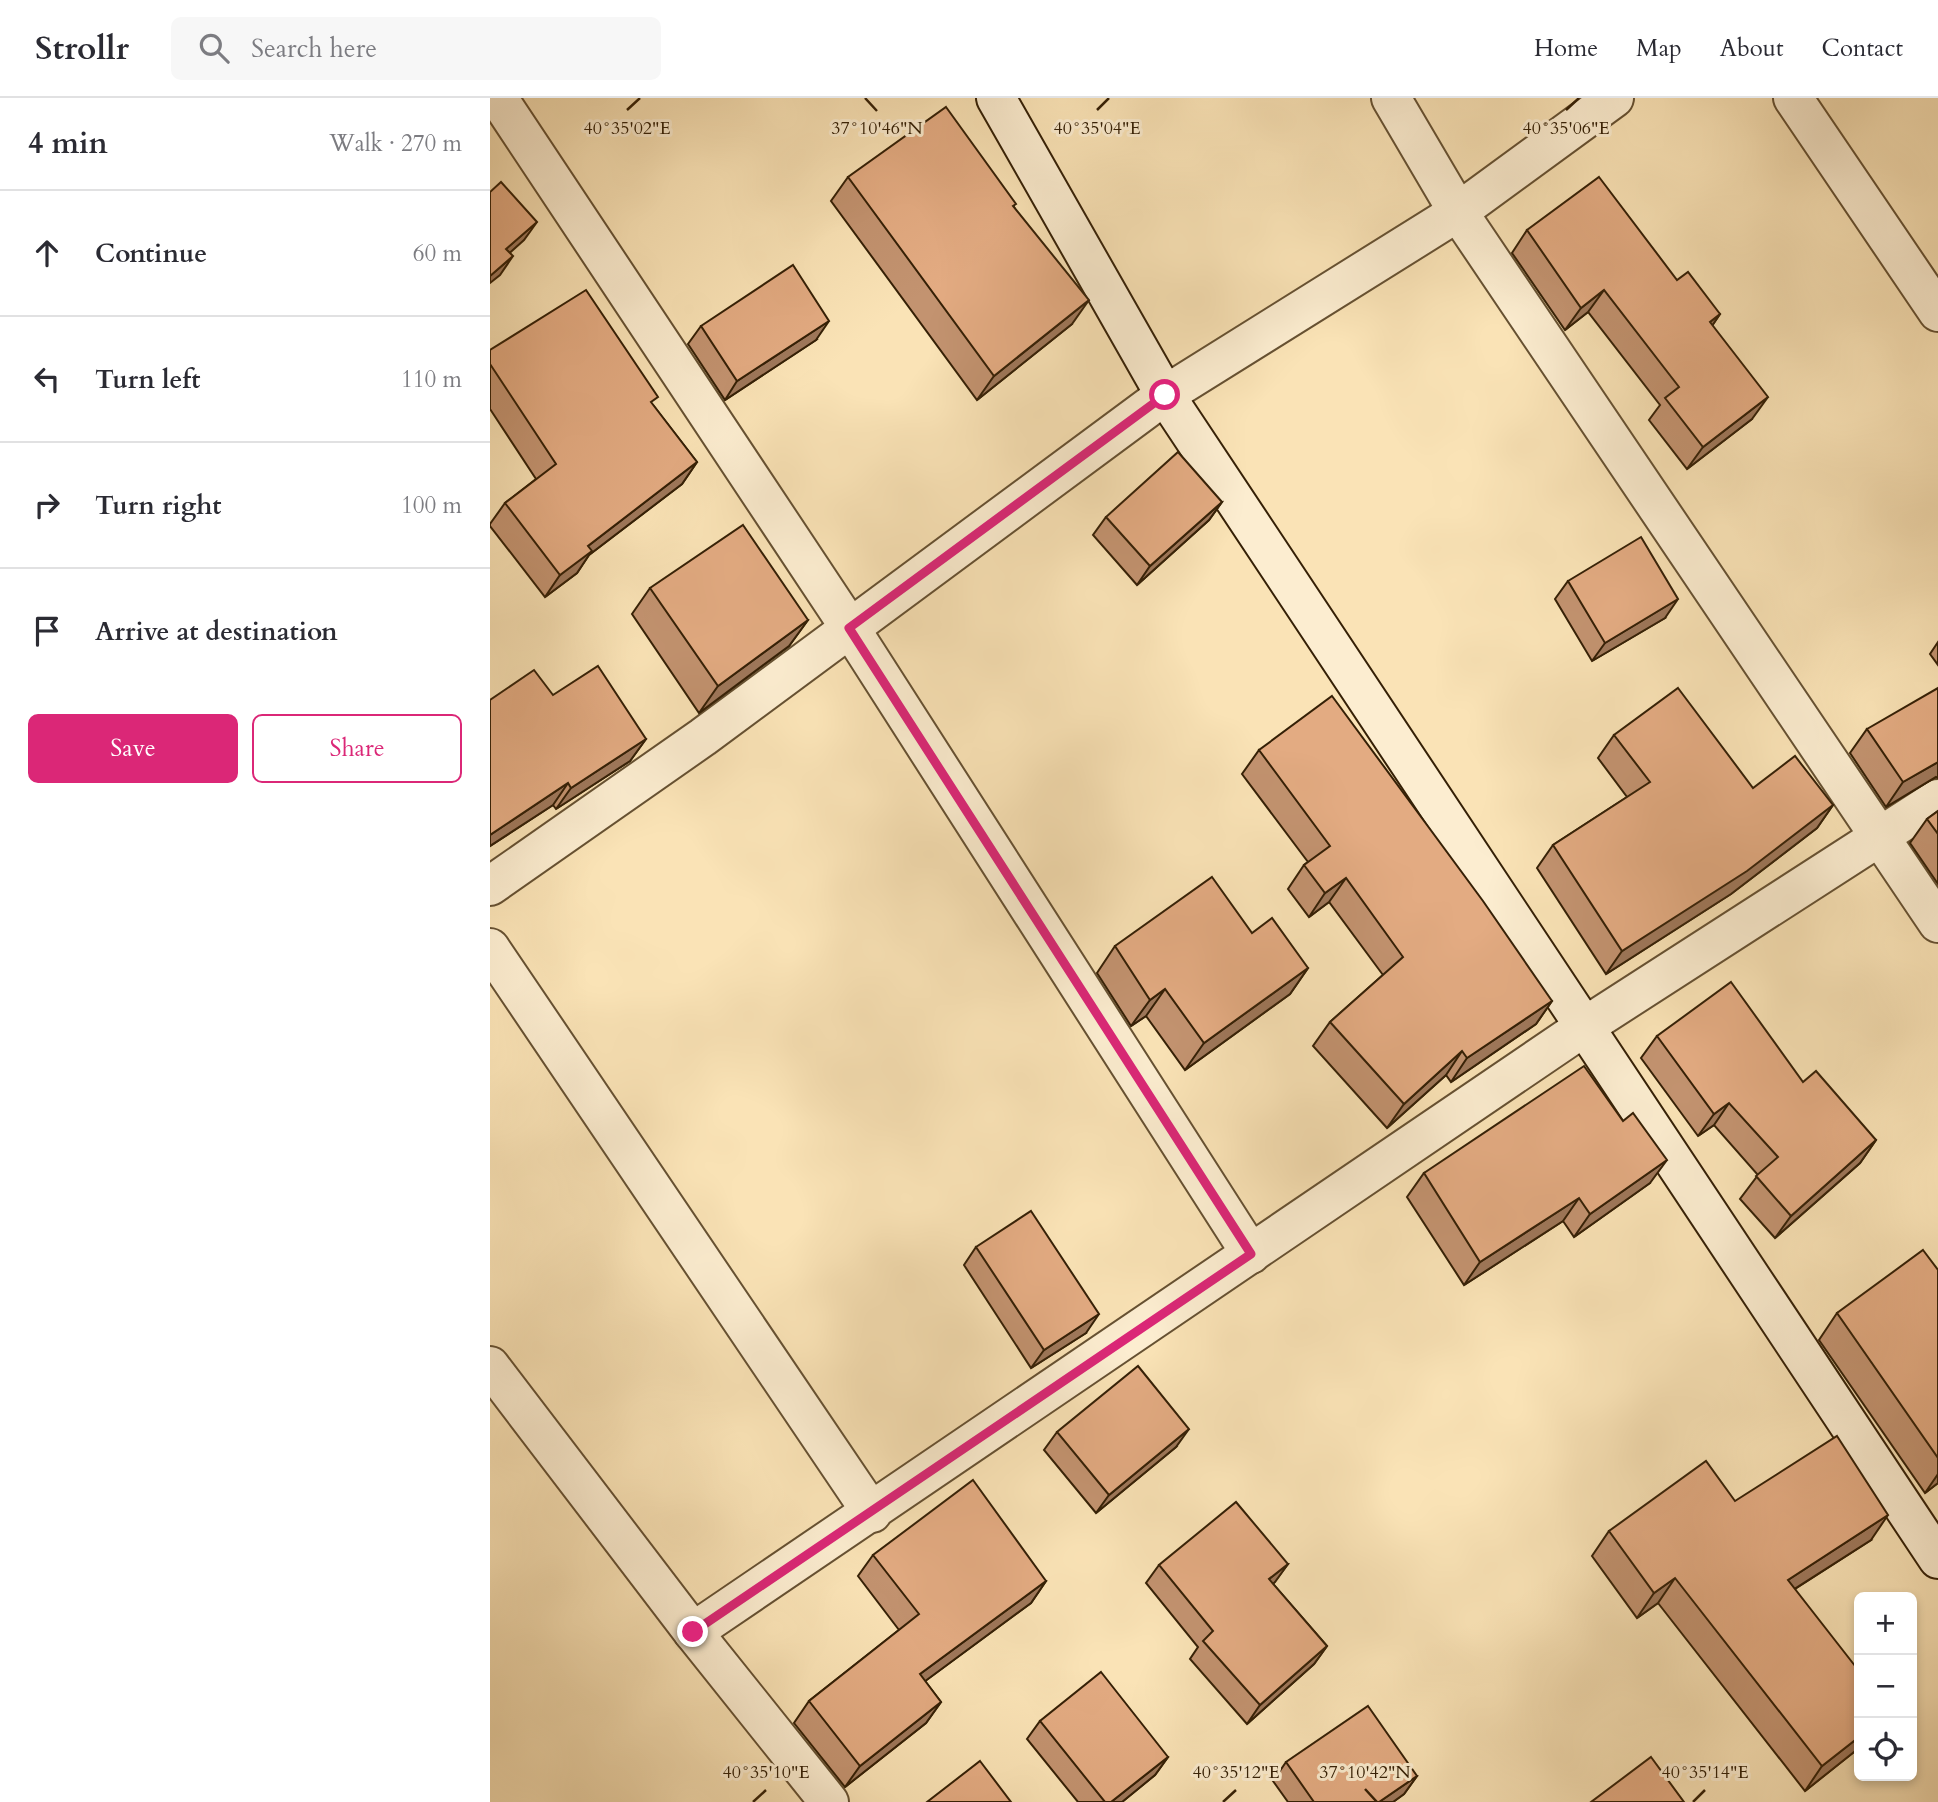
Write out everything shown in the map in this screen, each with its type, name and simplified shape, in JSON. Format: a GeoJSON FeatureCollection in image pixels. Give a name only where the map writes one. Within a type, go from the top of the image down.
{"type":"FeatureCollection","features":[{"type":"Feature","properties":{"kind":"street"},"geometry":{"type":"LineString","coordinates":[[498,98],[849,628],[1251,1254]]}},
{"type":"Feature","properties":{"kind":"street"},"geometry":{"type":"LineString","coordinates":[[996,98],[1165,395],[1938,1559]]}},
{"type":"Feature","properties":{"kind":"street"},"geometry":{"type":"LineString","coordinates":[[1391,98],[1458,212],[1938,923]]}},
{"type":"Feature","properties":{"kind":"street"},"geometry":{"type":"LineString","coordinates":[[490,886],[703,737],[1165,395],[1458,212],[1614,98]]}},
{"type":"Feature","properties":{"kind":"street"},"geometry":{"type":"LineString","coordinates":[[1793,98],[1938,312]]}},
{"type":"Feature","properties":{"kind":"street"},"geometry":{"type":"LineString","coordinates":[[693,1632],[872,1513],[1584,1027],[1938,799]]}},
{"type":"Feature","properties":{"kind":"street"},"geometry":{"type":"LineString","coordinates":[[490,948],[872,1513]]}},
{"type":"Feature","properties":{"kind":"street"},"geometry":{"type":"LineString","coordinates":[[490,1366],[693,1632],[829,1802]]}},
{"type":"Feature","properties":{"kind":"building"},"geometry":{"type":"Polygon","coordinates":[[[946,107],[1016,204],[1013,206],[1089,300],[994,376],[848,177],[946,107]]]}},
{"type":"Feature","properties":{"kind":"building"},"geometry":{"type":"Polygon","coordinates":[[[1599,177],[1677,280],[1688,272],[1720,314],[1710,322],[1768,397],[1703,447],[1665,398],[1679,387],[1604,290],[1581,308],[1527,230],[1599,177]]]}},
{"type":"Feature","properties":{"kind":"building"},"geometry":{"type":"Polygon","coordinates":[[[501,182],[537,222],[506,249],[513,256],[490,276],[490,192],[501,182]]]}},
{"type":"Feature","properties":{"kind":"building"},"geometry":{"type":"Polygon","coordinates":[[[793,265],[829,321],[737,381],[701,326],[793,265]]]}},
{"type":"Feature","properties":{"kind":"building"},"geometry":{"type":"Polygon","coordinates":[[[586,290],[658,397],[651,402],[697,462],[588,546],[592,551],[560,575],[505,503],[556,464],[490,364],[490,350],[586,290]]]}},
{"type":"Feature","properties":{"kind":"building"},"geometry":{"type":"Polygon","coordinates":[[[1178,452],[1222,502],[1150,566],[1106,517],[1178,452]]]}},
{"type":"Feature","properties":{"kind":"building"},"geometry":{"type":"Polygon","coordinates":[[[743,525],[808,620],[718,686],[650,588],[743,525]]]}},
{"type":"Feature","properties":{"kind":"building"},"geometry":{"type":"Polygon","coordinates":[[[1641,537],[1678,599],[1605,643],[1568,581],[1641,537]]]}},
{"type":"Feature","properties":{"kind":"building"},"geometry":{"type":"Polygon","coordinates":[[[598,666],[646,739],[571,788],[568,783],[490,835],[490,700],[534,670],[553,695],[598,666]]]}},
{"type":"Feature","properties":{"kind":"building"},"geometry":{"type":"Polygon","coordinates":[[[1678,688],[1753,788],[1795,756],[1833,805],[1747,871],[1622,951],[1553,845],[1650,782],[1614,735],[1678,688]]]}},
{"type":"Feature","properties":{"kind":"building"},"geometry":{"type":"Polygon","coordinates":[[[1938,688],[1938,762],[1903,782],[1867,729],[1938,688]]]}},
{"type":"Feature","properties":{"kind":"building"},"geometry":{"type":"Polygon","coordinates":[[[1332,696],[1483,901],[1552,1001],[1467,1058],[1462,1051],[1404,1104],[1330,1022],[1403,957],[1346,878],[1325,893],[1304,865],[1330,846],[1259,750],[1332,696]]]}},
{"type":"Feature","properties":{"kind":"building"},"geometry":{"type":"Polygon","coordinates":[[[1938,811],[1938,834],[1927,819],[1938,811]]]}},
{"type":"Feature","properties":{"kind":"building"},"geometry":{"type":"Polygon","coordinates":[[[1212,877],[1252,933],[1272,918],[1308,968],[1204,1043],[1165,989],[1150,1000],[1115,946],[1212,877]]]}},
{"type":"Feature","properties":{"kind":"building"},"geometry":{"type":"Polygon","coordinates":[[[1731,982],[1803,1082],[1816,1071],[1876,1140],[1791,1216],[1756,1176],[1778,1157],[1729,1103],[1714,1114],[1657,1036],[1731,982]]]}},
{"type":"Feature","properties":{"kind":"building"},"geometry":{"type":"Polygon","coordinates":[[[1584,1066],[1623,1121],[1633,1113],[1667,1160],[1590,1214],[1579,1198],[1480,1262],[1424,1173],[1584,1066]]]}},
{"type":"Feature","properties":{"kind":"building"},"geometry":{"type":"Polygon","coordinates":[[[1031,1211],[1099,1314],[1044,1350],[976,1247],[1031,1211]]]}},
{"type":"Feature","properties":{"kind":"building"},"geometry":{"type":"Polygon","coordinates":[[[1923,1250],[1938,1270],[1938,1458],[1837,1313],[1923,1250]]]}},
{"type":"Feature","properties":{"kind":"building"},"geometry":{"type":"Polygon","coordinates":[[[1138,1366],[1189,1429],[1109,1495],[1057,1432],[1138,1366]]]}},
{"type":"Feature","properties":{"kind":"building"},"geometry":{"type":"Polygon","coordinates":[[[1837,1436],[1888,1515],[1788,1580],[1854,1665],[1854,1741],[1822,1766],[1675,1578],[1654,1593],[1609,1531],[1706,1461],[1735,1501],[1837,1436]]]}},
{"type":"Feature","properties":{"kind":"building"},"geometry":{"type":"Polygon","coordinates":[[[973,1480],[1046,1581],[920,1674],[941,1702],[860,1766],[809,1701],[919,1614],[873,1555],[973,1480]]]}},
{"type":"Feature","properties":{"kind":"building"},"geometry":{"type":"Polygon","coordinates":[[[1236,1502],[1288,1564],[1269,1579],[1327,1646],[1260,1705],[1203,1641],[1213,1631],[1159,1565],[1236,1502]]]}},
{"type":"Feature","properties":{"kind":"building"},"geometry":{"type":"Polygon","coordinates":[[[1101,1672],[1168,1757],[1111,1802],[1105,1802],[1040,1721],[1101,1672]]]}},
{"type":"Feature","properties":{"kind":"building"},"geometry":{"type":"Polygon","coordinates":[[[1368,1706],[1417,1776],[1379,1802],[1314,1802],[1286,1762],[1368,1706]]]}},
{"type":"Feature","properties":{"kind":"building"},"geometry":{"type":"Polygon","coordinates":[[[1651,1757],[1684,1802],[1591,1802],[1651,1757]]]}},
{"type":"Feature","properties":{"kind":"building"},"geometry":{"type":"Polygon","coordinates":[[[980,1761],[1011,1802],[927,1802],[980,1761]]]}},
{"type":"Feature","properties":{"kind":"route"},"geometry":{"type":"LineString","coordinates":[[693,1632],[1251,1254],[849,628],[1165,395]]}}]}
